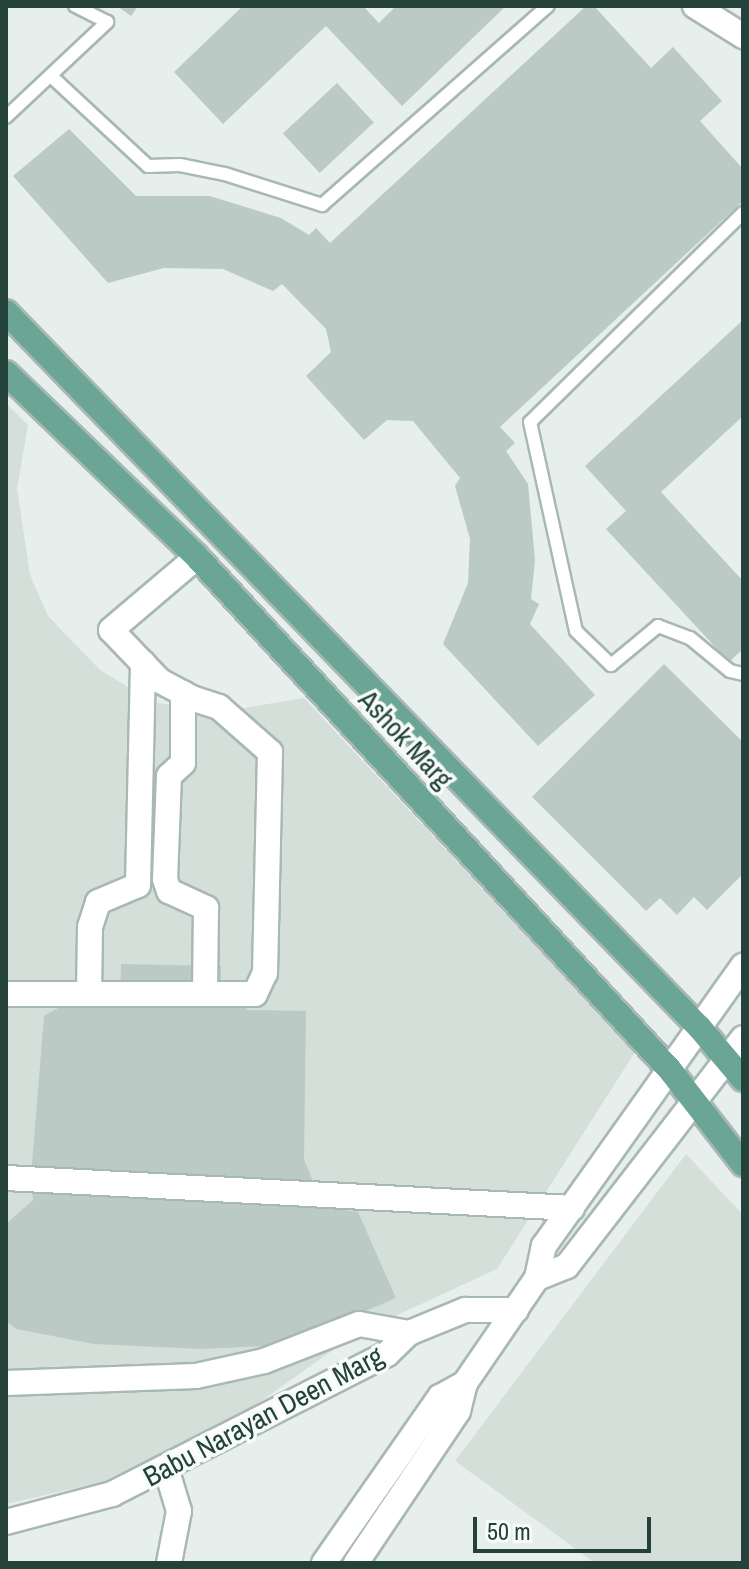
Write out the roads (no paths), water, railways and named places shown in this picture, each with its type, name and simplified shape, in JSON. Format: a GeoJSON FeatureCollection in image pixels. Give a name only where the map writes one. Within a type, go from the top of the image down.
{"type":"FeatureCollection","features":[{"type":"Feature","properties":{"kind":"main road","name":"Ashok Marg"},"geometry":{"type":"LineString","coordinates":[[6,312],[699,1027],[743,1079]]}},
{"type":"Feature","properties":{"kind":"main road","name":"Ashok Marg"},"geometry":{"type":"LineString","coordinates":[[6,373],[197,557],[670,1070],[743,1164]]}},
{"type":"Feature","properties":{"kind":"main road"},"geometry":{"type":"LineString","coordinates":[[197,557],[220,535]]}},
{"type":"Feature","properties":{"kind":"street"},"geometry":{"type":"LineString","coordinates":[[695,6],[743,36]]}},
{"type":"Feature","properties":{"kind":"street"},"geometry":{"type":"LineString","coordinates":[[6,994],[255,994],[265,973],[270,752],[219,707],[159,680],[111,630],[197,557]]}},
{"type":"Feature","properties":{"kind":"street"},"geometry":{"type":"LineString","coordinates":[[89,993],[90,927],[98,902],[138,885],[143,663]]}},
{"type":"Feature","properties":{"kind":"street"},"geometry":{"type":"LineString","coordinates":[[183,693],[183,763],[169,776],[165,879],[169,891],[206,908],[205,993]]}},
{"type":"Feature","properties":{"kind":"street"},"geometry":{"type":"LineString","coordinates":[[356,1563],[458,1411],[465,1383],[537,1278],[544,1246],[743,966]]}},
{"type":"Feature","properties":{"kind":"street"},"geometry":{"type":"LineString","coordinates":[[537,1278],[567,1266],[743,1038]]}},
{"type":"Feature","properties":{"kind":"street"},"geometry":{"type":"LineString","coordinates":[[6,1178],[572,1208]]}},
{"type":"Feature","properties":{"kind":"street","name":"Babu Narayan Deen Marg"},"geometry":{"type":"LineString","coordinates":[[6,1522],[112,1494],[387,1354],[409,1333],[465,1310],[516,1310]]}},
{"type":"Feature","properties":{"kind":"street"},"geometry":{"type":"LineString","coordinates":[[6,1383],[196,1376],[264,1361],[359,1324],[409,1333]]}},
{"type":"Feature","properties":{"kind":"street"},"geometry":{"type":"LineString","coordinates":[[324,1563],[440,1397],[465,1383]]}},
{"type":"Feature","properties":{"kind":"street"},"geometry":{"type":"LineString","coordinates":[[166,1468],[179,1511],[169,1563]]}},
{"type":"Feature","properties":{"kind":"lane"},"geometry":{"type":"LineString","coordinates":[[6,117],[107,22],[75,6]]}},
{"type":"Feature","properties":{"kind":"lane"},"geometry":{"type":"LineString","coordinates":[[51,76],[148,166],[180,165],[225,174],[322,205],[548,6]]}},
{"type":"Feature","properties":{"kind":"lane"},"geometry":{"type":"LineString","coordinates":[[743,213],[530,422],[576,631],[611,665],[658,626],[690,638],[730,671],[743,674]]}}]}
